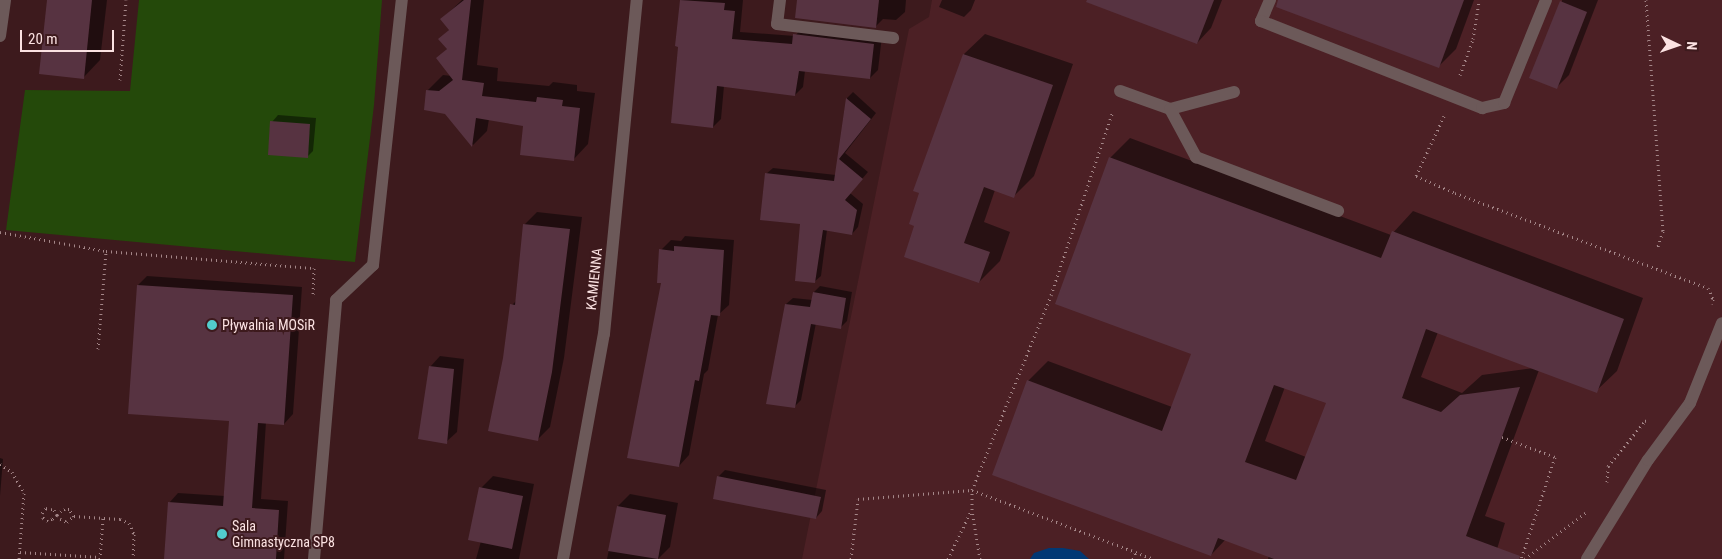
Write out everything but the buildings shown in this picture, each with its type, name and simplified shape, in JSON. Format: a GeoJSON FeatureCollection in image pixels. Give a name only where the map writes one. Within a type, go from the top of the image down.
{"type":"FeatureCollection","features":[{"type":"Feature","properties":{"kind":"street"},"geometry":{"type":"LineString","coordinates":[[1,28],[5,0]]}},
{"type":"Feature","properties":{"kind":"street"},"geometry":{"type":"LineString","coordinates":[[314,559],[336,300],[373,265],[402,0]]}},
{"type":"Feature","properties":{"kind":"street","name":"KAMIENNA"},"geometry":{"type":"LineString","coordinates":[[563,559],[604,334],[637,0]]}},
{"type":"Feature","properties":{"kind":"street"},"geometry":{"type":"LineString","coordinates":[[780,0],[777,24],[893,38]]}},
{"type":"Feature","properties":{"kind":"street"},"geometry":{"type":"LineString","coordinates":[[1270,0],[1261,21],[1482,108],[1504,103],[1546,0]]}},
{"type":"Feature","properties":{"kind":"street"},"geometry":{"type":"LineString","coordinates":[[1120,91],[1170,109],[1234,92]]}},
{"type":"Feature","properties":{"kind":"street"},"geometry":{"type":"LineString","coordinates":[[1170,109],[1196,156],[1338,211]]}},
{"type":"Feature","properties":{"kind":"street"},"geometry":{"type":"LineString","coordinates":[[1587,559],[1648,460],[1690,402],[1722,323]]}},
{"type":"Feature","properties":{"kind":"path"},"geometry":{"type":"LineString","coordinates":[[120,80],[126,0]]}},
{"type":"Feature","properties":{"kind":"path"},"geometry":{"type":"LineString","coordinates":[[1479,0],[1473,39],[1453,96],[1416,176],[1708,288],[1713,299],[1712,306]]}},
{"type":"Feature","properties":{"kind":"path"},"geometry":{"type":"LineString","coordinates":[[1646,0],[1664,231],[1657,249]]}},
{"type":"Feature","properties":{"kind":"path"},"geometry":{"type":"LineString","coordinates":[[980,559],[972,510],[972,490],[1052,295],[1120,91]]}},
{"type":"Feature","properties":{"kind":"path"},"geometry":{"type":"LineString","coordinates":[[0,232],[106,251],[314,268],[313,299]]}},
{"type":"Feature","properties":{"kind":"path"},"geometry":{"type":"LineString","coordinates":[[98,349],[106,251]]}},
{"type":"Feature","properties":{"kind":"path"},"geometry":{"type":"LineString","coordinates":[[1606,491],[1608,466],[1645,421],[1653,419]]}},
{"type":"Feature","properties":{"kind":"path"},"geometry":{"type":"LineString","coordinates":[[1502,437],[1556,457],[1521,559]]}},
{"type":"Feature","properties":{"kind":"path"},"geometry":{"type":"LineString","coordinates":[[0,464],[12,472],[24,492],[19,559]]}},
{"type":"Feature","properties":{"kind":"path"},"geometry":{"type":"LineString","coordinates":[[851,559],[858,499],[972,490],[1154,559]]}},
{"type":"Feature","properties":{"kind":"path"},"geometry":{"type":"LineString","coordinates":[[1525,559],[1583,517],[1595,504]]}},
{"type":"Feature","properties":{"kind":"path"},"geometry":{"type":"LineString","coordinates":[[74,516],[69,509],[61,511],[57,515],[48,521],[43,518],[42,513],[49,508],[57,515],[67,522],[74,516],[123,520],[133,528],[133,559]]}},
{"type":"Feature","properties":{"kind":"path"},"geometry":{"type":"LineString","coordinates":[[948,559],[972,510]]}},
{"type":"Feature","properties":{"kind":"path"},"geometry":{"type":"LineString","coordinates":[[20,552],[100,558],[103,518]]}},
{"type":"Feature","properties":{"kind":"path"},"geometry":{"type":"LineString","coordinates":[[1133,559],[1136,551]]}},
{"type":"Feature","properties":{"kind":"path"},"geometry":{"type":"LineString","coordinates":[[51,554],[51,559]]}},
{"type":"Feature","properties":{"kind":"shaded area"},"geometry":{"type":"Polygon","coordinates":[[[932,0],[1722,0],[1722,559],[802,559],[909,29],[929,17],[932,0]]]}},
{"type":"Feature","properties":{"kind":"green space"},"geometry":{"type":"Polygon","coordinates":[[[139,0],[382,0],[374,105],[355,262],[6,230],[25,90],[130,91],[139,0]]]}},
{"type":"Feature","properties":{"kind":"water"},"geometry":{"type":"Polygon","coordinates":[[[1049,548],[1080,551],[1089,559],[1030,559],[1034,553],[1049,548]]]}},
{"type":"Feature","properties":{"kind":"place","name":"Pływalnia MOSiR"},"geometry":{"type":"Point","coordinates":[212,325]}},
{"type":"Feature","properties":{"kind":"place","name":"Sala Gimnastyczna SP8"},"geometry":{"type":"Point","coordinates":[222,534]}}]}
